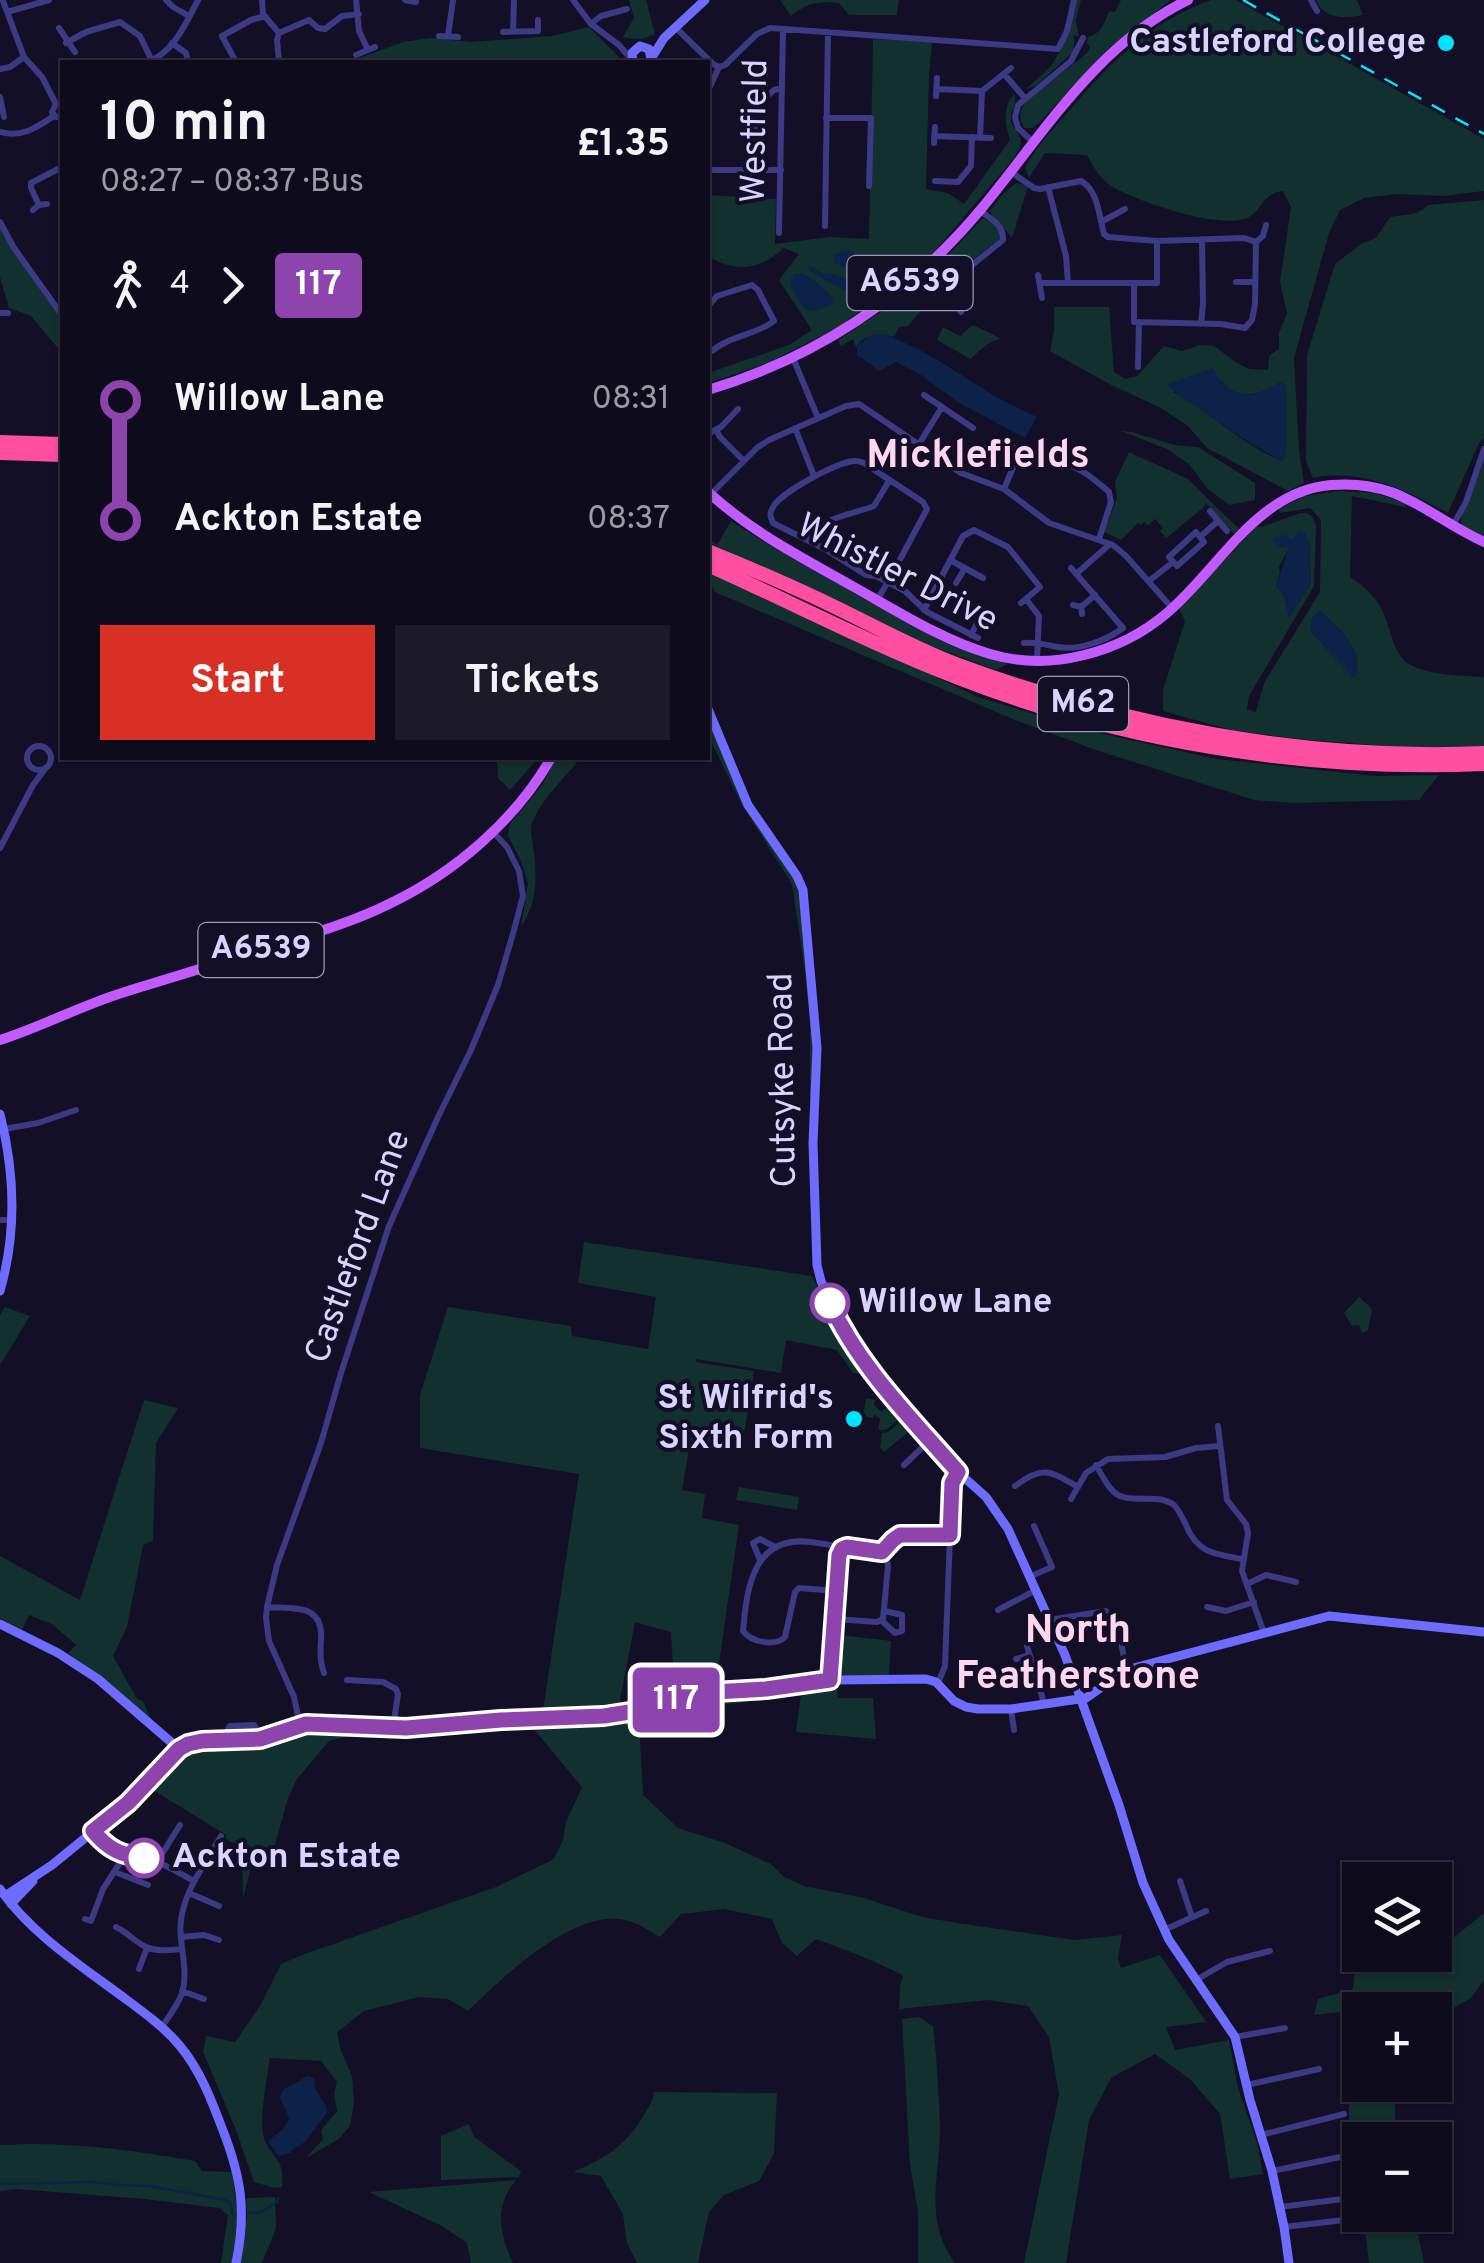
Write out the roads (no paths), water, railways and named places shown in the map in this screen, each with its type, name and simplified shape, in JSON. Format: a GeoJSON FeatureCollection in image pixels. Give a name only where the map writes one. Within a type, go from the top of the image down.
{"type":"FeatureCollection","features":[{"type":"Feature","properties":{"kind":"highway"},"geometry":{"type":"LineString","coordinates":[[0,442],[60,444]]}},
{"type":"Feature","properties":{"kind":"highway"},"geometry":{"type":"LineString","coordinates":[[0,453],[60,455]]}},
{"type":"Feature","properties":{"kind":"highway","name":"M62"},"geometry":{"type":"LineString","coordinates":[[710,552],[955,663],[1138,719],[1284,744],[1394,754],[1484,753]]}},
{"type":"Feature","properties":{"kind":"highway","name":"M62"},"geometry":{"type":"LineString","coordinates":[[710,565],[894,652],[961,679],[1075,716],[1222,749],[1285,758],[1414,767],[1484,764]]}},
{"type":"Feature","properties":{"kind":"main road"},"geometry":{"type":"LineString","coordinates":[[632,60],[632,52],[664,38],[705,0]]}},
{"type":"Feature","properties":{"kind":"main road","name":"A6539"},"geometry":{"type":"LineString","coordinates":[[710,389],[793,358],[859,321],[910,283],[980,210],[1060,109],[1126,39],[1188,0]]}},
{"type":"Feature","properties":{"kind":"main road"},"geometry":{"type":"LineString","coordinates":[[651,60],[664,38]]}},
{"type":"Feature","properties":{"kind":"main road"},"geometry":{"type":"LineString","coordinates":[[642,46],[651,52],[650,60]]}},
{"type":"Feature","properties":{"kind":"main road","name":"Whistler Drive"},"geometry":{"type":"LineString","coordinates":[[710,495],[761,535],[971,648],[1006,658],[1037,660],[1072,658],[1112,646],[1148,628],[1172,608],[1250,520],[1292,494],[1317,487],[1382,488],[1400,494],[1484,542]]}},
{"type":"Feature","properties":{"kind":"main road","name":"Cutsyke Road"},"geometry":{"type":"LineString","coordinates":[[710,714],[748,805],[803,890],[816,1029],[813,1158],[821,1281],[852,1343],[892,1398],[930,1440]]}},
{"type":"Feature","properties":{"kind":"main road","name":"A6539"},"geometry":{"type":"LineString","coordinates":[[0,1042],[86,1004],[326,929],[390,904],[438,876],[493,832],[550,760]]}},
{"type":"Feature","properties":{"kind":"main road"},"geometry":{"type":"LineString","coordinates":[[0,1114],[12,1181],[9,1250],[0,1291]]}},
{"type":"Feature","properties":{"kind":"main road"},"geometry":{"type":"LineString","coordinates":[[930,1440],[1000,1514],[1081,1699],[1143,1883],[1164,1930],[1235,2037],[1272,2170],[1289,2263]]}},
{"type":"Feature","properties":{"kind":"main road"},"geometry":{"type":"LineString","coordinates":[[236,2263],[243,2216],[236,2164],[192,2062],[162,2027],[45,1937],[5,1896],[38,1875],[128,1803],[188,1744],[257,1739],[300,1726],[393,1728],[604,1716],[655,1708],[697,1693],[830,1680],[926,1679],[966,1707],[1010,1709],[1081,1699],[1096,1693],[1126,1670],[1330,1616],[1484,1632]]}},
{"type":"Feature","properties":{"kind":"main road"},"geometry":{"type":"LineString","coordinates":[[0,1624],[58,1652],[98,1679],[179,1749]]}},
{"type":"Feature","properties":{"kind":"street"},"geometry":{"type":"LineString","coordinates":[[7,12],[49,0]]}},
{"type":"Feature","properties":{"kind":"street"},"geometry":{"type":"LineString","coordinates":[[166,0],[189,16]]}},
{"type":"Feature","properties":{"kind":"street"},"geometry":{"type":"LineString","coordinates":[[154,60],[172,43],[198,0]]}},
{"type":"Feature","properties":{"kind":"street"},"geometry":{"type":"LineString","coordinates":[[262,0],[264,16],[279,33]]}},
{"type":"Feature","properties":{"kind":"street"},"geometry":{"type":"LineString","coordinates":[[356,0],[359,31],[372,48],[356,55]]}},
{"type":"Feature","properties":{"kind":"street"},"geometry":{"type":"LineString","coordinates":[[439,36],[453,37],[453,0]]}},
{"type":"Feature","properties":{"kind":"street"},"geometry":{"type":"LineString","coordinates":[[513,31],[514,0]]}},
{"type":"Feature","properties":{"kind":"street"},"geometry":{"type":"LineString","coordinates":[[573,0],[591,24],[631,60]]}},
{"type":"Feature","properties":{"kind":"street"},"geometry":{"type":"LineString","coordinates":[[710,61],[724,65],[757,34],[770,28],[1058,48],[1067,31],[1074,0]]}},
{"type":"Feature","properties":{"kind":"street"},"geometry":{"type":"LineString","coordinates":[[1311,0],[1316,11]]}},
{"type":"Feature","properties":{"kind":"street"},"geometry":{"type":"LineString","coordinates":[[0,132],[27,133],[58,116],[52,109],[59,104],[24,56],[3,1]]}},
{"type":"Feature","properties":{"kind":"street"},"geometry":{"type":"LineString","coordinates":[[591,24],[601,16],[627,9]]}},
{"type":"Feature","properties":{"kind":"street"},"geometry":{"type":"LineString","coordinates":[[279,60],[279,33],[309,20],[325,29],[342,16],[358,14]]}},
{"type":"Feature","properties":{"kind":"street"},"geometry":{"type":"LineString","coordinates":[[235,60],[221,33],[264,16]]}},
{"type":"Feature","properties":{"kind":"street"},"geometry":{"type":"LineString","coordinates":[[67,42],[118,18],[140,36],[149,60]]}},
{"type":"Feature","properties":{"kind":"street"},"geometry":{"type":"LineString","coordinates":[[503,32],[538,31],[538,20]]}},
{"type":"Feature","properties":{"kind":"street"},"geometry":{"type":"LineString","coordinates":[[59,28],[74,52]]}},
{"type":"Feature","properties":{"kind":"street"},"geometry":{"type":"LineString","coordinates":[[676,28],[709,60]]}},
{"type":"Feature","properties":{"kind":"street","name":"Westfield"},"geometry":{"type":"LineString","coordinates":[[779,233],[783,29]]}},
{"type":"Feature","properties":{"kind":"street"},"geometry":{"type":"LineString","coordinates":[[825,226],[828,32]]}},
{"type":"Feature","properties":{"kind":"street"},"geometry":{"type":"LineString","coordinates":[[1034,142],[1018,128],[1016,108],[1024,97],[1071,61],[1084,38]]}},
{"type":"Feature","properties":{"kind":"street"},"geometry":{"type":"LineString","coordinates":[[172,43],[186,53],[188,60]]}},
{"type":"Feature","properties":{"kind":"street"},"geometry":{"type":"LineString","coordinates":[[618,46],[642,46]]}},
{"type":"Feature","properties":{"kind":"street"},"geometry":{"type":"LineString","coordinates":[[0,70],[24,56]]}},
{"type":"Feature","properties":{"kind":"street"},"geometry":{"type":"LineString","coordinates":[[710,86],[719,66]]}},
{"type":"Feature","properties":{"kind":"street"},"geometry":{"type":"LineString","coordinates":[[937,78],[936,92],[982,91],[1007,71],[1024,97]]}},
{"type":"Feature","properties":{"kind":"street"},"geometry":{"type":"LineString","coordinates":[[754,170],[756,106],[782,88]]}},
{"type":"Feature","properties":{"kind":"street"},"geometry":{"type":"LineString","coordinates":[[935,181],[958,182],[971,166],[982,91]]}},
{"type":"Feature","properties":{"kind":"street"},"geometry":{"type":"LineString","coordinates":[[0,97],[4,117]]}},
{"type":"Feature","properties":{"kind":"street"},"geometry":{"type":"LineString","coordinates":[[826,118],[871,118],[869,186]]}},
{"type":"Feature","properties":{"kind":"street"},"geometry":{"type":"LineString","coordinates":[[934,136],[991,138]]}},
{"type":"Feature","properties":{"kind":"street"},"geometry":{"type":"LineString","coordinates":[[40,206],[32,183],[60,168]]}},
{"type":"Feature","properties":{"kind":"street"},"geometry":{"type":"LineString","coordinates":[[710,170],[781,170]]}},
{"type":"Feature","properties":{"kind":"street"},"geometry":{"type":"LineString","coordinates":[[1011,172],[1034,188],[1086,182],[1094,192],[1108,237],[1157,241],[1244,238],[1256,242]]}},
{"type":"Feature","properties":{"kind":"street"},"geometry":{"type":"LineString","coordinates":[[1048,188],[1066,256],[1065,282]]}},
{"type":"Feature","properties":{"kind":"street"},"geometry":{"type":"LineString","coordinates":[[1101,222],[1125,209]]}},
{"type":"Feature","properties":{"kind":"street"},"geometry":{"type":"LineString","coordinates":[[961,312],[950,283],[1003,240],[998,224],[980,210]]}},
{"type":"Feature","properties":{"kind":"street"},"geometry":{"type":"LineString","coordinates":[[0,222],[60,311]]}},
{"type":"Feature","properties":{"kind":"street"},"geometry":{"type":"LineString","coordinates":[[1256,242],[1264,236],[1266,224]]}},
{"type":"Feature","properties":{"kind":"street"},"geometry":{"type":"LineString","coordinates":[[1201,324],[1202,239]]}},
{"type":"Feature","properties":{"kind":"street"},"geometry":{"type":"LineString","coordinates":[[1042,298],[1039,278],[1157,284],[1157,241]]}},
{"type":"Feature","properties":{"kind":"street"},"geometry":{"type":"LineString","coordinates":[[1134,284],[1134,322],[1248,326],[1255,304],[1256,242]]}},
{"type":"Feature","properties":{"kind":"street"},"geometry":{"type":"LineString","coordinates":[[1236,282],[1254,282]]}},
{"type":"Feature","properties":{"kind":"street"},"geometry":{"type":"LineString","coordinates":[[710,304],[716,296],[752,285],[774,320],[710,350]]}},
{"type":"Feature","properties":{"kind":"street"},"geometry":{"type":"LineString","coordinates":[[1138,367],[1143,357],[1139,322]]}},
{"type":"Feature","properties":{"kind":"street"},"geometry":{"type":"LineString","coordinates":[[793,358],[818,418]]}},
{"type":"Feature","properties":{"kind":"street"},"geometry":{"type":"LineString","coordinates":[[924,395],[973,428]]}},
{"type":"Feature","properties":{"kind":"street"},"geometry":{"type":"LineString","coordinates":[[710,493],[769,440],[859,404],[972,478],[1004,489],[1049,523],[1110,544],[1126,556],[1172,608]]}},
{"type":"Feature","properties":{"kind":"street"},"geometry":{"type":"LineString","coordinates":[[918,444],[942,407]]}},
{"type":"Feature","properties":{"kind":"street"},"geometry":{"type":"LineString","coordinates":[[738,409],[712,432],[744,461]]}},
{"type":"Feature","properties":{"kind":"street"},"geometry":{"type":"LineString","coordinates":[[795,428],[814,476]]}},
{"type":"Feature","properties":{"kind":"street"},"geometry":{"type":"LineString","coordinates":[[998,441],[1075,467],[1108,492],[1111,502],[1099,539]]}},
{"type":"Feature","properties":{"kind":"street"},"geometry":{"type":"LineString","coordinates":[[1454,525],[1484,449]]}},
{"type":"Feature","properties":{"kind":"street"},"geometry":{"type":"LineString","coordinates":[[1004,489],[1020,451]]}},
{"type":"Feature","properties":{"kind":"street"},"geometry":{"type":"LineString","coordinates":[[878,600],[888,582],[927,508],[857,460],[814,476],[780,498],[772,508],[773,522],[866,575],[876,576],[888,582],[908,593],[924,610],[974,637],[980,617]]}},
{"type":"Feature","properties":{"kind":"street"},"geometry":{"type":"LineString","coordinates":[[808,540],[816,528],[874,506],[889,481]]}},
{"type":"Feature","properties":{"kind":"street"},"geometry":{"type":"LineString","coordinates":[[1210,512],[1228,531]]}},
{"type":"Feature","properties":{"kind":"street"},"geometry":{"type":"LineString","coordinates":[[1200,537],[1218,520]]}},
{"type":"Feature","properties":{"kind":"street"},"geometry":{"type":"LineString","coordinates":[[924,610],[963,536],[968,531],[979,531],[1008,547],[1040,587],[1024,601],[1038,616],[1037,660]]}},
{"type":"Feature","properties":{"kind":"street"},"geometry":{"type":"LineString","coordinates":[[1196,532],[1200,537],[1204,542],[1177,566],[1168,557],[1196,532]]}},
{"type":"Feature","properties":{"kind":"street"},"geometry":{"type":"LineString","coordinates":[[1024,644],[1037,642],[1060,648],[1088,644],[1123,628],[1074,571],[1110,544]]}},
{"type":"Feature","properties":{"kind":"street"},"geometry":{"type":"LineString","coordinates":[[950,560],[983,578]]}},
{"type":"Feature","properties":{"kind":"street"},"geometry":{"type":"LineString","coordinates":[[1148,581],[1173,562]]}},
{"type":"Feature","properties":{"kind":"street"},"geometry":{"type":"LineString","coordinates":[[956,583],[965,568]]}},
{"type":"Feature","properties":{"kind":"street"},"geometry":{"type":"LineString","coordinates":[[1079,609],[1095,595]]}},
{"type":"Feature","properties":{"kind":"street"},"geometry":{"type":"LineString","coordinates":[[0,848],[33,784],[50,764],[51,754],[40,746],[28,754],[33,784]]}},
{"type":"Feature","properties":{"kind":"street"},"geometry":{"type":"LineString","coordinates":[[30,766],[45,769]]}},
{"type":"Feature","properties":{"kind":"street","name":"Castleford Lane"},"geometry":{"type":"LineString","coordinates":[[300,1726],[294,1697],[270,1641],[267,1608],[277,1565],[316,1458],[389,1226],[472,1050],[498,985],[523,896],[519,871],[507,847],[493,832]]}},
{"type":"Feature","properties":{"kind":"street"},"geometry":{"type":"LineString","coordinates":[[4,1129],[76,1110]]}},
{"type":"Feature","properties":{"kind":"street"},"geometry":{"type":"LineString","coordinates":[[0,1220],[12,1220]]}},
{"type":"Feature","properties":{"kind":"street"},"geometry":{"type":"LineString","coordinates":[[1221,1432],[1227,1500],[1246,1524],[1248,1533],[1242,1571],[1264,1634]]}},
{"type":"Feature","properties":{"kind":"street"},"geometry":{"type":"LineString","coordinates":[[904,1465],[930,1440]]}},
{"type":"Feature","properties":{"kind":"street"},"geometry":{"type":"LineString","coordinates":[[1070,1499],[1086,1473],[1113,1458],[1165,1457],[1220,1446]]}},
{"type":"Feature","properties":{"kind":"street"},"geometry":{"type":"LineString","coordinates":[[1096,1465],[1120,1496],[1174,1505],[1199,1547],[1242,1559]]}},
{"type":"Feature","properties":{"kind":"street"},"geometry":{"type":"LineString","coordinates":[[938,1684],[946,1656],[952,1483],[958,1472]]}},
{"type":"Feature","properties":{"kind":"street"},"geometry":{"type":"LineString","coordinates":[[1017,1481],[1045,1472],[1078,1487]]}},
{"type":"Feature","properties":{"kind":"street"},"geometry":{"type":"LineString","coordinates":[[1030,1577],[1052,1567],[1034,1526]]}},
{"type":"Feature","properties":{"kind":"street"},"geometry":{"type":"LineString","coordinates":[[830,1680],[842,1549],[880,1552],[900,1535],[950,1535]]}},
{"type":"Feature","properties":{"kind":"street"},"geometry":{"type":"LineString","coordinates":[[760,1560],[753,1543],[760,1539],[776,1547]]}},
{"type":"Feature","properties":{"kind":"street"},"geometry":{"type":"LineString","coordinates":[[836,1591],[799,1588],[782,1641],[750,1638],[743,1631],[750,1582],[760,1560],[776,1547],[798,1541],[842,1549]]}},
{"type":"Feature","properties":{"kind":"street"},"geometry":{"type":"LineString","coordinates":[[835,1618],[881,1620],[888,1560],[885,1550]]}},
{"type":"Feature","properties":{"kind":"street"},"geometry":{"type":"LineString","coordinates":[[1247,1584],[1266,1574],[1289,1582]]}},
{"type":"Feature","properties":{"kind":"street"},"geometry":{"type":"LineString","coordinates":[[998,1610],[1036,1590]]}},
{"type":"Feature","properties":{"kind":"street"},"geometry":{"type":"LineString","coordinates":[[1207,1607],[1217,1605],[1226,1611],[1254,1602]]}},
{"type":"Feature","properties":{"kind":"street"},"geometry":{"type":"LineString","coordinates":[[267,1608],[304,1609],[314,1614],[322,1626],[320,1653],[324,1674]]}},
{"type":"Feature","properties":{"kind":"street"},"geometry":{"type":"LineString","coordinates":[[881,1620],[895,1634],[902,1631],[902,1615],[885,1611]]}},
{"type":"Feature","properties":{"kind":"street"},"geometry":{"type":"LineString","coordinates":[[1049,1620],[1106,1611]]}},
{"type":"Feature","properties":{"kind":"street"},"geometry":{"type":"LineString","coordinates":[[1126,1670],[1121,1641],[1127,1640]]}},
{"type":"Feature","properties":{"kind":"street"},"geometry":{"type":"LineString","coordinates":[[1016,1659],[1028,1650],[1044,1703]]}},
{"type":"Feature","properties":{"kind":"street"},"geometry":{"type":"LineString","coordinates":[[355,1691],[351,1680],[382,1682],[396,1689],[393,1728]]}},
{"type":"Feature","properties":{"kind":"street"},"geometry":{"type":"LineString","coordinates":[[1010,1709],[1014,1730]]}},
{"type":"Feature","properties":{"kind":"street"},"geometry":{"type":"LineString","coordinates":[[158,1862],[180,1825]]}},
{"type":"Feature","properties":{"kind":"street"},"geometry":{"type":"LineString","coordinates":[[93,1831],[108,1848],[158,1862],[194,1881]]}},
{"type":"Feature","properties":{"kind":"street"},"geometry":{"type":"LineString","coordinates":[[162,2027],[182,1992],[183,1909],[220,1836]]}},
{"type":"Feature","properties":{"kind":"street"},"geometry":{"type":"LineString","coordinates":[[86,1919],[91,1921],[103,1889],[124,1855]]}},
{"type":"Feature","properties":{"kind":"street"},"geometry":{"type":"LineString","coordinates":[[114,1872],[148,1885]]}},
{"type":"Feature","properties":{"kind":"street"},"geometry":{"type":"LineString","coordinates":[[1180,1882],[1192,1917]]}},
{"type":"Feature","properties":{"kind":"street"},"geometry":{"type":"LineString","coordinates":[[189,1893],[218,1906]]}},
{"type":"Feature","properties":{"kind":"street"},"geometry":{"type":"LineString","coordinates":[[1164,1930],[1206,1910]]}},
{"type":"Feature","properties":{"kind":"street"},"geometry":{"type":"LineString","coordinates":[[116,1926],[147,1948],[182,1950]]}},
{"type":"Feature","properties":{"kind":"street"},"geometry":{"type":"LineString","coordinates":[[181,1937],[204,1935],[219,1940]]}},
{"type":"Feature","properties":{"kind":"street"},"geometry":{"type":"LineString","coordinates":[[139,1969],[147,1948]]}},
{"type":"Feature","properties":{"kind":"street"},"geometry":{"type":"LineString","coordinates":[[1196,1980],[1227,1962],[1270,1950]]}},
{"type":"Feature","properties":{"kind":"street"},"geometry":{"type":"LineString","coordinates":[[182,1992],[204,1998]]}},
{"type":"Feature","properties":{"kind":"street"},"geometry":{"type":"LineString","coordinates":[[1235,2037],[1285,2028]]}},
{"type":"Feature","properties":{"kind":"street"},"geometry":{"type":"LineString","coordinates":[[1247,2085],[1319,2069]]}},
{"type":"Feature","properties":{"kind":"street"},"geometry":{"type":"LineString","coordinates":[[1261,2136],[1344,2114]]}},
{"type":"Feature","properties":{"kind":"street"},"geometry":{"type":"LineString","coordinates":[[1272,2170],[1342,2157]]}},
{"type":"Feature","properties":{"kind":"street"},"geometry":{"type":"LineString","coordinates":[[1280,2207],[1342,2199]]}},
{"type":"Feature","properties":{"kind":"street"},"geometry":{"type":"LineString","coordinates":[[1284,2228],[1342,2224]]}},
{"type":"Feature","properties":{"kind":"water"},"geometry":{"type":"Polygon","coordinates":[[[848,250],[878,267],[878,277],[864,268],[843,267],[834,262],[834,256],[848,250]]]}},
{"type":"Feature","properties":{"kind":"water"},"geometry":{"type":"Polygon","coordinates":[[[806,267],[866,287],[866,291],[860,296],[846,291],[806,267]]]}},
{"type":"Feature","properties":{"kind":"water"},"geometry":{"type":"Polygon","coordinates":[[[802,273],[826,291],[833,299],[832,304],[810,311],[802,304],[790,285],[794,274],[802,273]]]}},
{"type":"Feature","properties":{"kind":"water"},"geometry":{"type":"Polygon","coordinates":[[[884,334],[1037,417],[1025,438],[959,403],[896,362],[879,371],[857,355],[857,346],[870,336],[884,334]]]}},
{"type":"Feature","properties":{"kind":"water"},"geometry":{"type":"Polygon","coordinates":[[[1213,368],[1226,386],[1242,394],[1260,393],[1279,382],[1286,386],[1286,452],[1282,461],[1236,434],[1168,384],[1213,368]]]}},
{"type":"Feature","properties":{"kind":"water"},"geometry":{"type":"Polygon","coordinates":[[[1298,531],[1305,532],[1309,543],[1311,584],[1289,618],[1284,595],[1276,586],[1290,547],[1278,547],[1272,538],[1283,535],[1293,540],[1298,531]]]}},
{"type":"Feature","properties":{"kind":"water"},"geometry":{"type":"Polygon","coordinates":[[[1320,611],[1343,632],[1354,649],[1354,679],[1310,631],[1312,619],[1320,611]]]}},
{"type":"Feature","properties":{"kind":"water"},"geometry":{"type":"Polygon","coordinates":[[[308,2076],[314,2078],[327,2113],[305,2142],[291,2153],[278,2156],[268,2141],[289,2119],[280,2097],[284,2089],[308,2076]]]}},
{"type":"Feature","properties":{"kind":"waterway"},"geometry":{"type":"LineString","coordinates":[[0,2184],[95,2182],[148,2186],[227,2200],[232,2214]]}},
{"type":"Feature","properties":{"kind":"waterway"},"geometry":{"type":"LineString","coordinates":[[249,2213],[261,2212],[278,2198]]}},
{"type":"Feature","properties":{"kind":"railway"},"geometry":{"type":"LineString","coordinates":[[1243,0],[1484,134]]}},
{"type":"Feature","properties":{"kind":"place","name":"Castleford College"},"geometry":{"type":"Point","coordinates":[1446,43]}},
{"type":"Feature","properties":{"kind":"place","name":"Willow Lane"},"geometry":{"type":"Point","coordinates":[830,1303]}},
{"type":"Feature","properties":{"kind":"place","name":"St Wilfrid's Sixth Form"},"geometry":{"type":"Point","coordinates":[854,1419]}},
{"type":"Feature","properties":{"kind":"place","name":"Ackton Estate"},"geometry":{"type":"Point","coordinates":[144,1858]}},
{"type":"Feature","properties":{"kind":"district","name":"Micklefields"},"geometry":{"type":"Point","coordinates":[978,457]}},
{"type":"Feature","properties":{"kind":"district","name":"North Featherstone"},"geometry":{"type":"Point","coordinates":[1078,1655]}}]}
